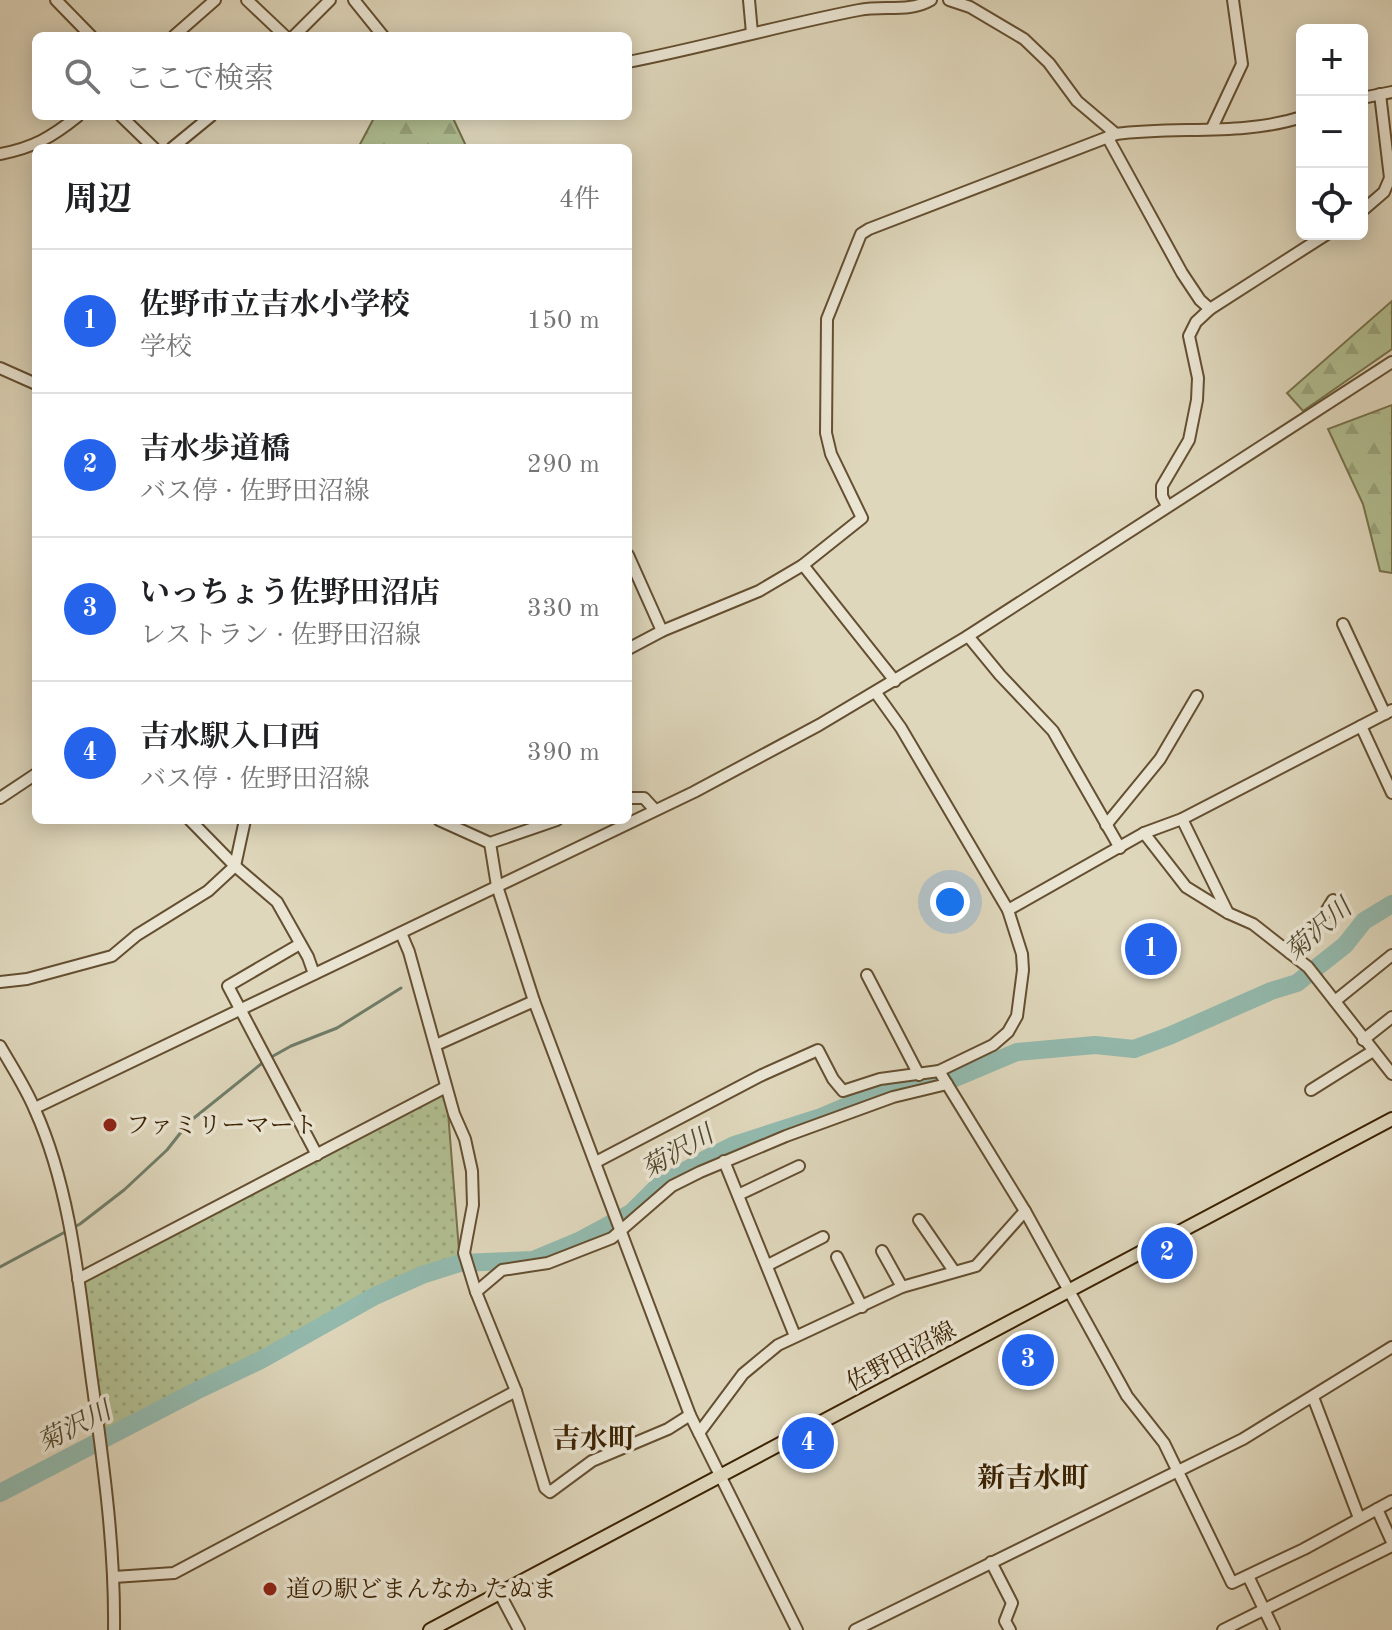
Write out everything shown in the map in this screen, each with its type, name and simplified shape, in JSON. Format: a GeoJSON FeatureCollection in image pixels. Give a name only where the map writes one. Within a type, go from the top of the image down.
{"type":"FeatureCollection","features":[{"type":"Feature","properties":{"kind":"main road","name":"佐野田沼線"},"geometry":{"type":"LineString","coordinates":[[430,1630],[1392,1119]]}},
{"type":"Feature","properties":{"kind":"street"},"geometry":{"type":"LineString","coordinates":[[56,0],[87,32]]}},
{"type":"Feature","properties":{"kind":"street"},"geometry":{"type":"LineString","coordinates":[[179,32],[215,0]]}},
{"type":"Feature","properties":{"kind":"street"},"geometry":{"type":"LineString","coordinates":[[247,0],[281,32]]}},
{"type":"Feature","properties":{"kind":"street"},"geometry":{"type":"LineString","coordinates":[[298,32],[330,0]]}},
{"type":"Feature","properties":{"kind":"street"},"geometry":{"type":"LineString","coordinates":[[354,0],[380,32]]}},
{"type":"Feature","properties":{"kind":"street"},"geometry":{"type":"LineString","coordinates":[[749,0],[752,33]]}},
{"type":"Feature","properties":{"kind":"street"},"geometry":{"type":"LineString","coordinates":[[632,61],[864,9],[919,7],[931,0]]}},
{"type":"Feature","properties":{"kind":"street"},"geometry":{"type":"LineString","coordinates":[[949,0],[970,7],[1024,39],[1049,63],[1077,101],[1112,135]]}},
{"type":"Feature","properties":{"kind":"street"},"geometry":{"type":"LineString","coordinates":[[1212,128],[1242,64],[1233,0]]}},
{"type":"Feature","properties":{"kind":"street"},"geometry":{"type":"LineString","coordinates":[[1368,97],[1392,92]]}},
{"type":"Feature","properties":{"kind":"street"},"geometry":{"type":"LineString","coordinates":[[1368,206],[1384,192],[1390,178],[1380,94]]}},
{"type":"Feature","properties":{"kind":"street"},"geometry":{"type":"LineString","coordinates":[[632,647],[662,631],[759,591],[803,565],[862,518],[831,454],[826,433],[827,319],[861,234],[1112,135],[1147,130],[1269,127],[1296,119]]}},
{"type":"Feature","properties":{"kind":"street"},"geometry":{"type":"LineString","coordinates":[[36,144],[73,120]]}},
{"type":"Feature","properties":{"kind":"street"},"geometry":{"type":"LineString","coordinates":[[125,120],[150,144]]}},
{"type":"Feature","properties":{"kind":"street"},"geometry":{"type":"LineString","coordinates":[[177,144],[206,120]]}},
{"type":"Feature","properties":{"kind":"street"},"geometry":{"type":"LineString","coordinates":[[1112,135],[1109,140],[1182,273],[1210,309]]}},
{"type":"Feature","properties":{"kind":"street"},"geometry":{"type":"LineString","coordinates":[[0,154],[32,146]]}},
{"type":"Feature","properties":{"kind":"street"},"geometry":{"type":"LineString","coordinates":[[1167,506],[1162,496],[1162,486],[1189,440],[1197,400],[1198,378],[1189,336],[1196,322],[1210,309],[1318,240]]}},
{"type":"Feature","properties":{"kind":"street"},"geometry":{"type":"LineString","coordinates":[[632,821],[876,693],[1392,362]]}},
{"type":"Feature","properties":{"kind":"street"},"geometry":{"type":"LineString","coordinates":[[0,368],[32,382]]}},
{"type":"Feature","properties":{"kind":"street"},"geometry":{"type":"LineString","coordinates":[[632,564],[662,631]]}},
{"type":"Feature","properties":{"kind":"street"},"geometry":{"type":"LineString","coordinates":[[803,565],[895,681]]}},
{"type":"Feature","properties":{"kind":"street"},"geometry":{"type":"LineString","coordinates":[[1008,910],[1144,833],[1182,819],[1389,713],[1343,624]]}},
{"type":"Feature","properties":{"kind":"street"},"geometry":{"type":"LineString","coordinates":[[968,636],[1053,731],[1120,848]]}},
{"type":"Feature","properties":{"kind":"street"},"geometry":{"type":"LineString","coordinates":[[596,1162],[762,1075],[818,1050],[843,1091],[880,1079],[939,1071],[993,1045],[1008,1032],[1017,1016],[1023,970],[1022,954],[1008,910],[901,728],[876,693]]}},
{"type":"Feature","properties":{"kind":"street"},"geometry":{"type":"LineString","coordinates":[[1106,825],[1160,759],[1197,696]]}},
{"type":"Feature","properties":{"kind":"street"},"geometry":{"type":"LineString","coordinates":[[1361,726],[1392,793]]}},
{"type":"Feature","properties":{"kind":"street"},"geometry":{"type":"LineString","coordinates":[[0,798],[32,777]]}},
{"type":"Feature","properties":{"kind":"street"},"geometry":{"type":"LineString","coordinates":[[632,798],[644,798],[655,810]]}},
{"type":"Feature","properties":{"kind":"street"},"geometry":{"type":"LineString","coordinates":[[1182,819],[1228,913]]}},
{"type":"Feature","properties":{"kind":"street"},"geometry":{"type":"LineString","coordinates":[[194,824],[235,866],[277,902],[314,974]]}},
{"type":"Feature","properties":{"kind":"street"},"geometry":{"type":"LineString","coordinates":[[0,982],[27,979],[112,956],[137,935],[208,891],[235,866],[244,824]]}},
{"type":"Feature","properties":{"kind":"street"},"geometry":{"type":"LineString","coordinates":[[448,824],[490,843],[545,824]]}},
{"type":"Feature","properties":{"kind":"street"},"geometry":{"type":"LineString","coordinates":[[35,1108],[626,824]]}},
{"type":"Feature","properties":{"kind":"street"},"geometry":{"type":"LineString","coordinates":[[1144,833],[1186,887],[1228,913],[1253,924],[1308,967],[1392,1074]]}},
{"type":"Feature","properties":{"kind":"street"},"geometry":{"type":"LineString","coordinates":[[490,843],[497,886],[534,1001],[690,1415],[797,1630]]}},
{"type":"Feature","properties":{"kind":"street"},"geometry":{"type":"LineString","coordinates":[[1290,953],[1311,936],[1333,900]]}},
{"type":"Feature","properties":{"kind":"street"},"geometry":{"type":"LineString","coordinates":[[401,933],[446,1087],[465,1139],[472,1171],[473,1205],[464,1253],[476,1292],[516,1391],[545,1488],[550,1492],[592,1461],[668,1429],[690,1415]]}},
{"type":"Feature","properties":{"kind":"street"},"geometry":{"type":"LineString","coordinates":[[300,944],[228,986],[317,1155]]}},
{"type":"Feature","properties":{"kind":"street"},"geometry":{"type":"LineString","coordinates":[[1335,1001],[1392,955]]}},
{"type":"Feature","properties":{"kind":"street"},"geometry":{"type":"LineString","coordinates":[[867,975],[919,1075]]}},
{"type":"Feature","properties":{"kind":"street"},"geometry":{"type":"LineString","coordinates":[[436,1045],[534,1001]]}},
{"type":"Feature","properties":{"kind":"street"},"geometry":{"type":"LineString","coordinates":[[1363,1040],[1392,1017]]}},
{"type":"Feature","properties":{"kind":"street"},"geometry":{"type":"LineString","coordinates":[[0,1046],[35,1108],[58,1175],[78,1279],[111,1518],[114,1630]]}},
{"type":"Feature","properties":{"kind":"street"},"geometry":{"type":"LineString","coordinates":[[1311,1090],[1373,1051]]}},
{"type":"Feature","properties":{"kind":"street"},"geometry":{"type":"LineString","coordinates":[[939,1071],[1025,1211],[1127,1396],[1164,1443],[1232,1583],[1392,1501]]}},
{"type":"Feature","properties":{"kind":"street"},"geometry":{"type":"LineString","coordinates":[[476,1292],[502,1270],[548,1263],[605,1242],[621,1233],[672,1186],[724,1161],[893,1097],[947,1084]]}},
{"type":"Feature","properties":{"kind":"street"},"geometry":{"type":"LineString","coordinates":[[78,1279],[446,1087]]}},
{"type":"Feature","properties":{"kind":"street"},"geometry":{"type":"LineString","coordinates":[[724,1161],[795,1336]]}},
{"type":"Feature","properties":{"kind":"street"},"geometry":{"type":"LineString","coordinates":[[738,1195],[799,1166]]}},
{"type":"Feature","properties":{"kind":"street"},"geometry":{"type":"LineString","coordinates":[[699,1433],[743,1374],[760,1358],[795,1336],[902,1287],[976,1266],[1025,1211]]}},
{"type":"Feature","properties":{"kind":"street"},"geometry":{"type":"LineString","coordinates":[[919,1220],[954,1271]]}},
{"type":"Feature","properties":{"kind":"street"},"geometry":{"type":"LineString","coordinates":[[768,1265],[823,1237]]}},
{"type":"Feature","properties":{"kind":"street"},"geometry":{"type":"LineString","coordinates":[[882,1251],[902,1287]]}},
{"type":"Feature","properties":{"kind":"street"},"geometry":{"type":"LineString","coordinates":[[837,1257],[862,1307]]}},
{"type":"Feature","properties":{"kind":"street"},"geometry":{"type":"LineString","coordinates":[[855,1630],[1243,1439],[1392,1347]]}},
{"type":"Feature","properties":{"kind":"street"},"geometry":{"type":"LineString","coordinates":[[114,1577],[174,1573],[516,1391]]}},
{"type":"Feature","properties":{"kind":"street"},"geometry":{"type":"LineString","coordinates":[[1313,1397],[1359,1518]]}},
{"type":"Feature","properties":{"kind":"street"},"geometry":{"type":"LineString","coordinates":[[1223,1630],[1392,1544],[1377,1509]]}},
{"type":"Feature","properties":{"kind":"street"},"geometry":{"type":"LineString","coordinates":[[991,1562],[1012,1603],[1005,1621],[1010,1630]]}},
{"type":"Feature","properties":{"kind":"street"},"geometry":{"type":"LineString","coordinates":[[1248,1576],[1274,1630]]}},
{"type":"Feature","properties":{"kind":"street"},"geometry":{"type":"LineString","coordinates":[[500,1594],[519,1630]]}},
{"type":"Feature","properties":{"kind":"green space"},"geometry":{"type":"Polygon","coordinates":[[[373,120],[454,120],[465,144],[360,144],[373,120]]]}},
{"type":"Feature","properties":{"kind":"green space"},"geometry":{"type":"Polygon","coordinates":[[[1392,301],[1392,349],[1303,411],[1287,393],[1392,301]]]}},
{"type":"Feature","properties":{"kind":"green space"},"geometry":{"type":"Polygon","coordinates":[[[1392,405],[1392,573],[1380,571],[1363,504],[1328,429],[1392,405]]]}},
{"type":"Feature","properties":{"kind":"green space"},"geometry":{"type":"Polygon","coordinates":[[[446,1087],[460,1263],[422,1275],[196,1391],[99,1432],[78,1279],[446,1087]]]}},
{"type":"Feature","properties":{"kind":"waterway","name":"菊沢川"},"geometry":{"type":"LineString","coordinates":[[0,1493],[261,1360],[375,1296],[422,1275],[460,1263],[533,1260],[581,1240],[631,1213],[657,1187],[734,1145],[854,1103],[927,1082],[948,1081],[1017,1052],[1095,1045],[1134,1049],[1169,1036],[1271,991],[1297,983],[1345,945],[1364,921],[1392,904]]}},
{"type":"Feature","properties":{"kind":"waterway"},"geometry":{"type":"LineString","coordinates":[[0,1267],[80,1224],[124,1190],[167,1150],[189,1122],[266,1060],[291,1046],[337,1028],[401,988]]}},
{"type":"Feature","properties":{"kind":"place","name":"佐野市立吉水小学校"},"geometry":{"type":"Point","coordinates":[1151,949]}},
{"type":"Feature","properties":{"kind":"place","name":"ファミリーマート"},"geometry":{"type":"Point","coordinates":[110,1125]}},
{"type":"Feature","properties":{"kind":"place","name":"吉水歩道橋"},"geometry":{"type":"Point","coordinates":[1167,1253]}},
{"type":"Feature","properties":{"kind":"place","name":"いっちょう佐野田沼店"},"geometry":{"type":"Point","coordinates":[1028,1360]}},
{"type":"Feature","properties":{"kind":"place","name":"吉水駅入口西"},"geometry":{"type":"Point","coordinates":[808,1443]}},
{"type":"Feature","properties":{"kind":"place","name":"道の駅どまんなか たぬま"},"geometry":{"type":"Point","coordinates":[270,1589]}},
{"type":"Feature","properties":{"kind":"district","name":"吉水町"},"geometry":{"type":"Point","coordinates":[594,1438]}},
{"type":"Feature","properties":{"kind":"district","name":"新吉水町"},"geometry":{"type":"Point","coordinates":[1033,1477]}}]}
